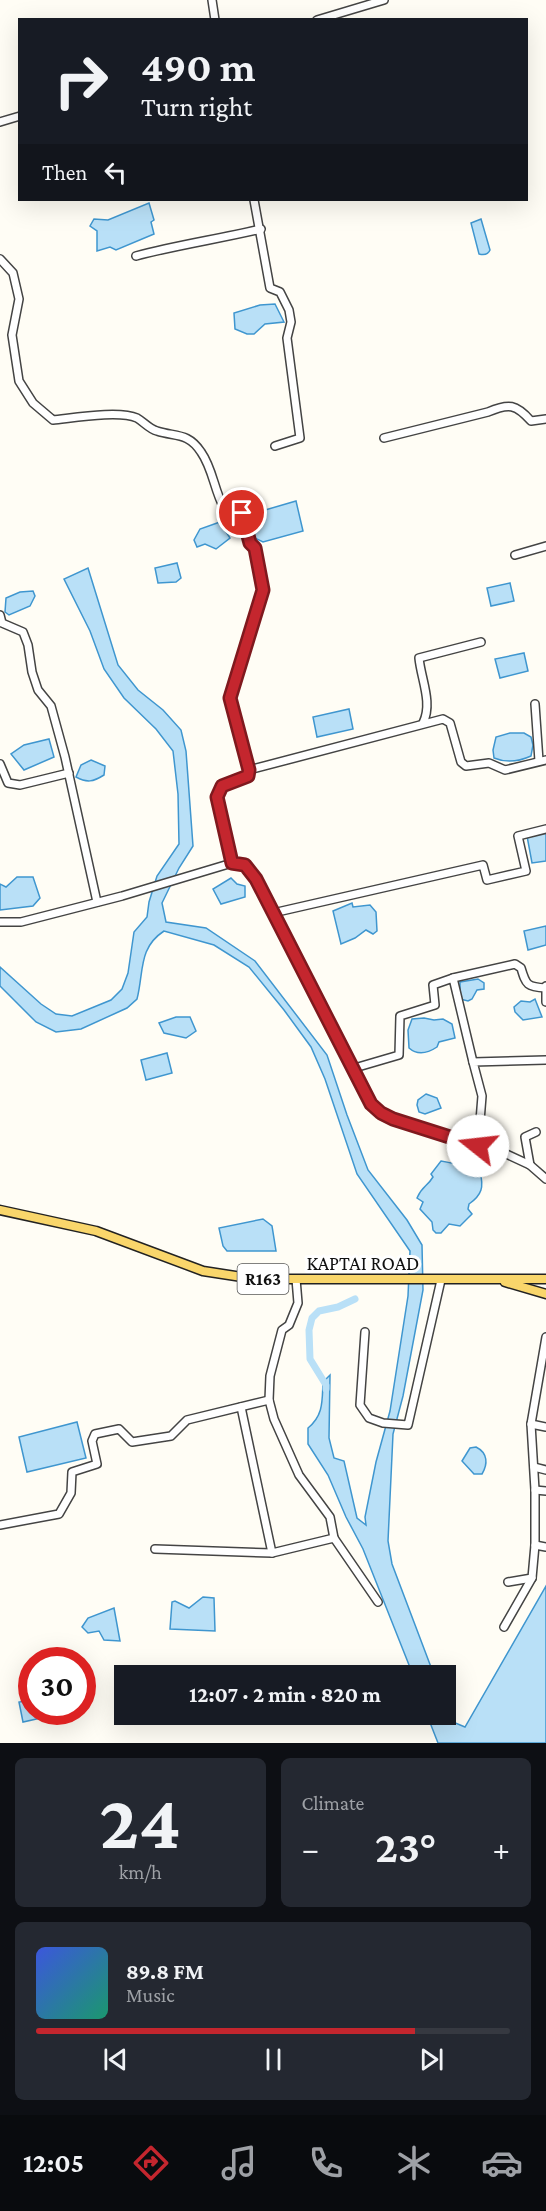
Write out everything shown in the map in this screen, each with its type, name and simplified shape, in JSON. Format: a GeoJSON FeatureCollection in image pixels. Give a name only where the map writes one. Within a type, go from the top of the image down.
{"type":"FeatureCollection","features":[{"type":"Feature","properties":{"kind":"main road","name":"KAPTAI ROAD"},"geometry":{"type":"LineString","coordinates":[[0,1209],[96,1231],[211,1272],[255,1279],[493,1279]]}},
{"type":"Feature","properties":{"kind":"main road","name":"R163"},"geometry":{"type":"LineString","coordinates":[[493,1279],[546,1280]]}},
{"type":"Feature","properties":{"kind":"main road","name":"R163"},"geometry":{"type":"LineString","coordinates":[[493,1279],[546,1294]]}},
{"type":"Feature","properties":{"kind":"street"},"geometry":{"type":"LineString","coordinates":[[212,0],[215,18]]}},
{"type":"Feature","properties":{"kind":"street"},"geometry":{"type":"LineString","coordinates":[[324,18],[384,0]]}},
{"type":"Feature","properties":{"kind":"street"},"geometry":{"type":"LineString","coordinates":[[0,122],[18,118]]}},
{"type":"Feature","properties":{"kind":"street"},"geometry":{"type":"LineString","coordinates":[[254,201],[270,288],[280,292],[289,310],[291,322],[286,338],[300,438],[274,446]]}},
{"type":"Feature","properties":{"kind":"street"},"geometry":{"type":"LineString","coordinates":[[136,256],[261,229]]}},
{"type":"Feature","properties":{"kind":"street"},"geometry":{"type":"LineString","coordinates":[[0,259],[13,273],[19,299],[12,335],[19,381],[33,404],[53,420],[81,416],[124,415],[136,418],[155,431],[181,435],[200,450],[224,508],[241,506],[250,543],[255,548],[263,590],[230,698],[249,770],[248,776],[222,786],[217,797],[232,863]]}},
{"type":"Feature","properties":{"kind":"street"},"geometry":{"type":"LineString","coordinates":[[384,438],[488,412],[502,406],[521,410],[531,421],[546,419]]}},
{"type":"Feature","properties":{"kind":"street"},"geometry":{"type":"LineString","coordinates":[[515,555],[546,546]]}},
{"type":"Feature","properties":{"kind":"street"},"geometry":{"type":"LineString","coordinates":[[0,615],[2,623],[23,632],[38,690],[51,706],[69,773],[97,902]]}},
{"type":"Feature","properties":{"kind":"street"},"geometry":{"type":"LineString","coordinates":[[423,723],[427,717],[427,702],[420,658],[427,654],[481,642]]}},
{"type":"Feature","properties":{"kind":"street"},"geometry":{"type":"LineString","coordinates":[[249,770],[443,719],[450,723],[461,762],[466,766],[489,763],[505,770],[543,761],[535,704]]}},
{"type":"Feature","properties":{"kind":"street"},"geometry":{"type":"LineString","coordinates":[[0,764],[8,783],[20,785],[69,773]]}},
{"type":"Feature","properties":{"kind":"street"},"geometry":{"type":"LineString","coordinates":[[273,913],[483,865],[487,880],[526,871],[518,836],[546,829]]}},
{"type":"Feature","properties":{"kind":"street"},"geometry":{"type":"LineString","coordinates":[[0,922],[21,922],[232,863],[245,865],[256,879],[371,1104],[381,1113],[393,1119],[502,1152],[530,1165],[546,1179]]}},
{"type":"Feature","properties":{"kind":"street"},"geometry":{"type":"LineString","coordinates":[[356,1071],[358,1067],[399,1055],[400,1016],[435,1005],[434,985],[453,978],[515,964],[521,968],[525,982],[531,987],[546,987],[546,1002]]}},
{"type":"Feature","properties":{"kind":"street"},"geometry":{"type":"LineString","coordinates":[[453,978],[482,1096],[478,1146]]}},
{"type":"Feature","properties":{"kind":"street"},"geometry":{"type":"LineString","coordinates":[[473,1062],[546,1060]]}},
{"type":"Feature","properties":{"kind":"street"},"geometry":{"type":"LineString","coordinates":[[530,1165],[525,1137],[536,1132]]}},
{"type":"Feature","properties":{"kind":"street"},"geometry":{"type":"LineString","coordinates":[[296,1279],[298,1303],[289,1325],[282,1330],[270,1376],[269,1400],[274,1419],[298,1475],[330,1517],[334,1538],[378,1602]]}},
{"type":"Feature","properties":{"kind":"street"},"geometry":{"type":"LineString","coordinates":[[365,1332],[360,1404],[369,1418],[399,1426],[408,1425],[441,1280]]}},
{"type":"Feature","properties":{"kind":"street"},"geometry":{"type":"LineString","coordinates":[[504,1627],[532,1578],[535,1545],[535,1490],[531,1424],[546,1337]]}},
{"type":"Feature","properties":{"kind":"street"},"geometry":{"type":"LineString","coordinates":[[0,1525],[59,1514],[71,1493],[72,1472],[97,1464],[92,1441],[95,1434],[119,1429],[132,1442],[171,1436],[187,1420],[269,1400]]}},
{"type":"Feature","properties":{"kind":"street"},"geometry":{"type":"LineString","coordinates":[[241,1407],[272,1553]]}},
{"type":"Feature","properties":{"kind":"street"},"geometry":{"type":"LineString","coordinates":[[531,1424],[546,1427]]}},
{"type":"Feature","properties":{"kind":"street"},"geometry":{"type":"LineString","coordinates":[[534,1467],[546,1470]]}},
{"type":"Feature","properties":{"kind":"street"},"geometry":{"type":"LineString","coordinates":[[535,1490],[546,1491]]}},
{"type":"Feature","properties":{"kind":"street"},"geometry":{"type":"LineString","coordinates":[[155,1549],[272,1553],[334,1538]]}},
{"type":"Feature","properties":{"kind":"street"},"geometry":{"type":"LineString","coordinates":[[535,1545],[546,1547]]}},
{"type":"Feature","properties":{"kind":"street"},"geometry":{"type":"LineString","coordinates":[[508,1582],[532,1578]]}},
{"type":"Feature","properties":{"kind":"water"},"geometry":{"type":"Polygon","coordinates":[[[149,203],[154,220],[151,222],[154,234],[116,250],[110,247],[97,251],[97,231],[90,226],[94,219],[108,220],[149,203]]]}},
{"type":"Feature","properties":{"kind":"water"},"geometry":{"type":"Polygon","coordinates":[[[481,219],[490,250],[484,254],[479,254],[471,223],[481,219]]]}},
{"type":"Feature","properties":{"kind":"water"},"geometry":{"type":"Polygon","coordinates":[[[275,304],[284,322],[265,324],[254,334],[235,329],[234,313],[260,305],[275,304]]]}},
{"type":"Feature","properties":{"kind":"water"},"geometry":{"type":"Polygon","coordinates":[[[296,501],[303,531],[263,542],[253,537],[248,515],[296,501]]]}},
{"type":"Feature","properties":{"kind":"water"},"geometry":{"type":"Polygon","coordinates":[[[220,522],[230,538],[216,549],[205,544],[197,547],[194,540],[200,529],[220,522]]]}},
{"type":"Feature","properties":{"kind":"water"},"geometry":{"type":"Polygon","coordinates":[[[177,563],[181,578],[176,582],[158,583],[155,568],[177,563]]]}},
{"type":"Feature","properties":{"kind":"water"},"geometry":{"type":"Polygon","coordinates":[[[88,568],[118,665],[138,690],[163,710],[181,730],[186,751],[193,846],[162,903],[166,922],[206,928],[255,961],[327,1055],[368,1170],[407,1220],[422,1245],[423,1290],[403,1396],[393,1434],[388,1541],[392,1564],[430,1665],[409,1665],[363,1549],[328,1475],[308,1444],[308,1428],[320,1412],[323,1382],[330,1375],[329,1438],[334,1458],[344,1461],[357,1518],[366,1525],[365,1517],[376,1462],[390,1411],[408,1296],[410,1251],[357,1174],[325,1079],[311,1047],[249,967],[214,945],[164,931],[150,945],[146,953],[137,999],[127,1008],[81,1029],[56,1032],[36,1022],[0,986],[0,967],[41,1004],[56,1014],[72,1016],[111,1000],[122,989],[128,973],[134,932],[147,917],[157,876],[179,844],[178,794],[173,751],[156,729],[124,698],[104,669],[90,631],[64,579],[88,568]]]}},
{"type":"Feature","properties":{"kind":"water"},"geometry":{"type":"Polygon","coordinates":[[[510,583],[514,601],[491,606],[487,588],[510,583]]]}},
{"type":"Feature","properties":{"kind":"water"},"geometry":{"type":"Polygon","coordinates":[[[33,591],[35,596],[30,606],[9,615],[5,612],[6,598],[20,592],[33,591]]]}},
{"type":"Feature","properties":{"kind":"water"},"geometry":{"type":"Polygon","coordinates":[[[524,653],[528,671],[500,678],[495,659],[524,653]]]}},
{"type":"Feature","properties":{"kind":"water"},"geometry":{"type":"Polygon","coordinates":[[[349,709],[353,729],[317,737],[313,717],[349,709]]]}},
{"type":"Feature","properties":{"kind":"water"},"geometry":{"type":"Polygon","coordinates":[[[510,733],[524,733],[531,737],[533,745],[531,756],[513,761],[494,758],[496,737],[510,733]]]}},
{"type":"Feature","properties":{"kind":"water"},"geometry":{"type":"Polygon","coordinates":[[[49,739],[54,757],[24,770],[11,754],[24,745],[49,739]]]}},
{"type":"Feature","properties":{"kind":"water"},"geometry":{"type":"Polygon","coordinates":[[[91,760],[105,766],[104,775],[90,781],[76,777],[81,765],[91,760]]]}},
{"type":"Feature","properties":{"kind":"water"},"geometry":{"type":"Polygon","coordinates":[[[546,832],[546,861],[532,863],[527,836],[546,832]]]}},
{"type":"Feature","properties":{"kind":"water"},"geometry":{"type":"Polygon","coordinates":[[[17,877],[33,877],[40,898],[33,906],[0,910],[0,884],[6,887],[17,877]]]}},
{"type":"Feature","properties":{"kind":"water"},"geometry":{"type":"Polygon","coordinates":[[[231,878],[237,884],[245,886],[245,897],[221,904],[213,889],[231,878]]]}},
{"type":"Feature","properties":{"kind":"water"},"geometry":{"type":"Polygon","coordinates":[[[352,903],[353,907],[370,905],[376,912],[377,931],[373,934],[366,930],[341,944],[333,911],[352,903]]]}},
{"type":"Feature","properties":{"kind":"water"},"geometry":{"type":"Polygon","coordinates":[[[546,926],[546,945],[528,950],[524,931],[546,926]]]}},
{"type":"Feature","properties":{"kind":"water"},"geometry":{"type":"Polygon","coordinates":[[[478,979],[484,983],[484,989],[477,990],[472,999],[468,1001],[460,999],[460,982],[478,979]]]}},
{"type":"Feature","properties":{"kind":"water"},"geometry":{"type":"Polygon","coordinates":[[[535,999],[542,1017],[523,1020],[515,1012],[514,1007],[521,1001],[530,1002],[535,999]]]}},
{"type":"Feature","properties":{"kind":"water"},"geometry":{"type":"Polygon","coordinates":[[[176,1017],[190,1017],[196,1031],[186,1038],[164,1033],[159,1023],[176,1017]]]}},
{"type":"Feature","properties":{"kind":"water"},"geometry":{"type":"Polygon","coordinates":[[[412,1019],[443,1019],[452,1024],[455,1038],[439,1042],[437,1047],[427,1052],[419,1053],[412,1050],[409,1048],[408,1030],[412,1019]]]}},
{"type":"Feature","properties":{"kind":"water"},"geometry":{"type":"Polygon","coordinates":[[[167,1053],[172,1073],[146,1080],[141,1060],[167,1053]]]}},
{"type":"Feature","properties":{"kind":"water"},"geometry":{"type":"Polygon","coordinates":[[[426,1094],[437,1098],[441,1108],[425,1114],[419,1112],[418,1100],[426,1094]]]}},
{"type":"Feature","properties":{"kind":"water"},"geometry":{"type":"Polygon","coordinates":[[[441,1161],[480,1172],[482,1186],[477,1197],[469,1204],[468,1209],[472,1214],[460,1226],[449,1224],[441,1233],[436,1233],[432,1222],[420,1209],[423,1202],[417,1198],[433,1177],[431,1174],[441,1161]]]}},
{"type":"Feature","properties":{"kind":"water"},"geometry":{"type":"Polygon","coordinates":[[[263,1219],[272,1226],[276,1251],[227,1251],[223,1246],[219,1228],[263,1219]]]}},
{"type":"Feature","properties":{"kind":"water"},"geometry":{"type":"Polygon","coordinates":[[[77,1422],[86,1458],[27,1472],[19,1437],[77,1422]]]}},
{"type":"Feature","properties":{"kind":"water"},"geometry":{"type":"Polygon","coordinates":[[[476,1447],[483,1452],[486,1459],[482,1474],[474,1474],[462,1461],[470,1448],[476,1447]]]}},
{"type":"Feature","properties":{"kind":"water"},"geometry":{"type":"Polygon","coordinates":[[[546,1586],[546,1743],[438,1743],[431,1725],[456,1723],[465,1727],[546,1586]]]}},
{"type":"Feature","properties":{"kind":"water"},"geometry":{"type":"Polygon","coordinates":[[[203,1597],[214,1598],[215,1631],[170,1629],[172,1602],[175,1601],[189,1608],[203,1597]]]}},
{"type":"Feature","properties":{"kind":"water"},"geometry":{"type":"Polygon","coordinates":[[[114,1608],[120,1641],[104,1640],[99,1631],[88,1633],[82,1627],[88,1618],[114,1608]]]}},
{"type":"Feature","properties":{"kind":"waterway"},"geometry":{"type":"LineString","coordinates":[[326,1389],[326,1385],[310,1359],[309,1330],[312,1318],[319,1311],[338,1307],[355,1299]]}},
{"type":"Feature","properties":{"kind":"route"},"geometry":{"type":"LineString","coordinates":[[242,513],[250,543],[255,548],[263,590],[230,698],[249,770],[248,776],[222,786],[217,797],[232,863],[245,865],[256,879],[371,1104],[381,1113],[393,1119],[478,1146]]}}]}
